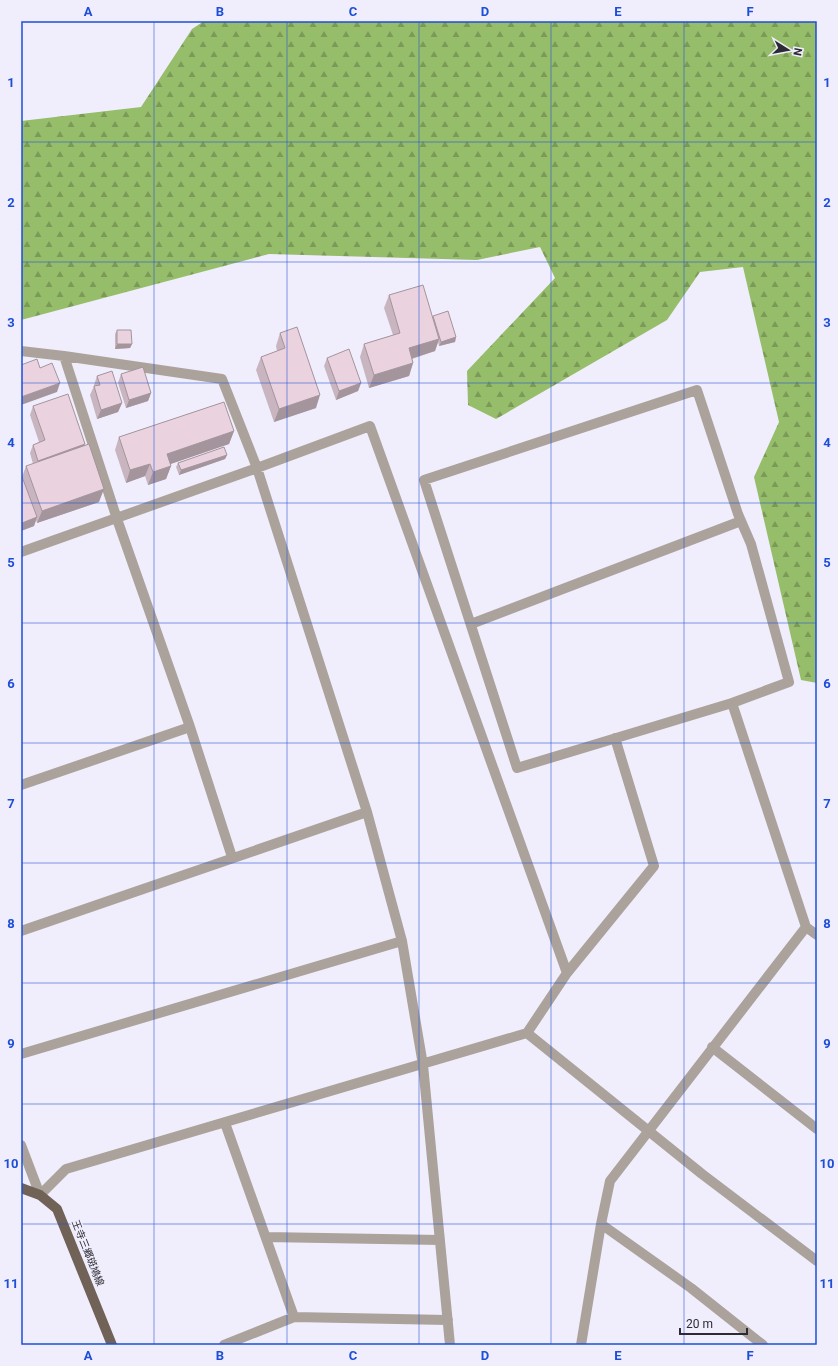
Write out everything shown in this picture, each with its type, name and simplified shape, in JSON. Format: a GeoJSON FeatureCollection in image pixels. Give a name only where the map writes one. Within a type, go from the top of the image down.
{"type":"FeatureCollection","features":[{"type":"Feature","properties":{"kind":"main road","name":"王寺三郷斑鳩線"},"geometry":{"type":"LineString","coordinates":[[21,1188],[40,1195],[57,1209],[112,1345]]}},
{"type":"Feature","properties":{"kind":"street"},"geometry":{"type":"LineString","coordinates":[[21,351],[222,379],[257,468],[367,812],[402,941],[423,1065],[450,1345]]}},
{"type":"Feature","properties":{"kind":"street"},"geometry":{"type":"LineString","coordinates":[[64,356],[117,519],[190,727],[232,857]]}},
{"type":"Feature","properties":{"kind":"street"},"geometry":{"type":"LineString","coordinates":[[697,390],[741,521],[751,544],[788,682],[732,703],[517,768],[424,480],[697,390]]}},
{"type":"Feature","properties":{"kind":"street"},"geometry":{"type":"LineString","coordinates":[[21,552],[117,519],[370,426],[567,973]]}},
{"type":"Feature","properties":{"kind":"street"},"geometry":{"type":"LineString","coordinates":[[471,624],[741,521]]}},
{"type":"Feature","properties":{"kind":"street"},"geometry":{"type":"LineString","coordinates":[[732,703],[806,926],[817,935]]}},
{"type":"Feature","properties":{"kind":"street"},"geometry":{"type":"LineString","coordinates":[[21,785],[190,727]]}},
{"type":"Feature","properties":{"kind":"street"},"geometry":{"type":"LineString","coordinates":[[21,1145],[40,1195],[66,1169],[423,1065],[527,1033],[567,973],[654,866],[615,738]]}},
{"type":"Feature","properties":{"kind":"street"},"geometry":{"type":"LineString","coordinates":[[21,930],[367,812]]}},
{"type":"Feature","properties":{"kind":"street"},"geometry":{"type":"LineString","coordinates":[[581,1345],[600,1224],[610,1180],[806,926]]}},
{"type":"Feature","properties":{"kind":"street"},"geometry":{"type":"LineString","coordinates":[[21,1054],[402,941]]}},
{"type":"Feature","properties":{"kind":"street"},"geometry":{"type":"LineString","coordinates":[[527,1033],[648,1132],[817,1261]]}},
{"type":"Feature","properties":{"kind":"street"},"geometry":{"type":"LineString","coordinates":[[712,1047],[817,1129]]}},
{"type":"Feature","properties":{"kind":"street"},"geometry":{"type":"LineString","coordinates":[[225,1123],[294,1317]]}},
{"type":"Feature","properties":{"kind":"street"},"geometry":{"type":"LineString","coordinates":[[600,1224],[691,1288],[763,1345]]}},
{"type":"Feature","properties":{"kind":"street"},"geometry":{"type":"LineString","coordinates":[[266,1237],[440,1240]]}},
{"type":"Feature","properties":{"kind":"street"},"geometry":{"type":"LineString","coordinates":[[224,1345],[294,1317],[448,1320]]}},
{"type":"Feature","properties":{"kind":"green space"},"geometry":{"type":"Polygon","coordinates":[[[204,21],[817,21],[817,683],[801,680],[754,477],[779,422],[743,267],[700,272],[667,320],[496,419],[468,405],[467,371],[555,278],[540,247],[477,260],[269,254],[21,320],[21,121],[141,107],[192,29],[204,21]]]}},
{"type":"Feature","properties":{"kind":"building"},"geometry":{"type":"Polygon","coordinates":[[[423,285],[439,339],[409,348],[413,363],[374,375],[364,344],[400,333],[389,295],[423,285]]]}},
{"type":"Feature","properties":{"kind":"building"},"geometry":{"type":"Polygon","coordinates":[[[448,311],[456,337],[441,342],[433,316],[448,311]]]}},
{"type":"Feature","properties":{"kind":"building"},"geometry":{"type":"Polygon","coordinates":[[[297,327],[320,395],[279,409],[261,357],[285,348],[280,333],[297,327]]]}},
{"type":"Feature","properties":{"kind":"building"},"geometry":{"type":"Polygon","coordinates":[[[117,330],[131,330],[132,344],[117,344],[117,330]]]}},
{"type":"Feature","properties":{"kind":"building"},"geometry":{"type":"Polygon","coordinates":[[[349,349],[361,383],[339,391],[327,358],[349,349]]]}},
{"type":"Feature","properties":{"kind":"building"},"geometry":{"type":"Polygon","coordinates":[[[37,359],[40,368],[52,363],[60,383],[21,397],[21,365],[37,359]]]}},
{"type":"Feature","properties":{"kind":"building"},"geometry":{"type":"Polygon","coordinates":[[[143,367],[151,393],[129,400],[121,374],[143,367]]]}},
{"type":"Feature","properties":{"kind":"building"},"geometry":{"type":"Polygon","coordinates":[[[112,371],[122,403],[101,410],[94,386],[100,385],[97,376],[112,371]]]}},
{"type":"Feature","properties":{"kind":"building"},"geometry":{"type":"Polygon","coordinates":[[[68,394],[85,444],[38,461],[33,445],[45,440],[33,406],[68,394]]]}},
{"type":"Feature","properties":{"kind":"building"},"geometry":{"type":"Polygon","coordinates":[[[224,402],[234,431],[167,454],[171,466],[153,472],[150,464],[130,470],[119,437],[224,402]]]}},
{"type":"Feature","properties":{"kind":"building"},"geometry":{"type":"Polygon","coordinates":[[[89,444],[104,489],[42,511],[26,466],[89,444]]]}},
{"type":"Feature","properties":{"kind":"building"},"geometry":{"type":"Polygon","coordinates":[[[224,447],[227,455],[181,470],[178,463],[224,447]]]}},
{"type":"Feature","properties":{"kind":"building"},"geometry":{"type":"Polygon","coordinates":[[[21,474],[37,517],[22,523],[21,520],[21,474]]]}}]}
